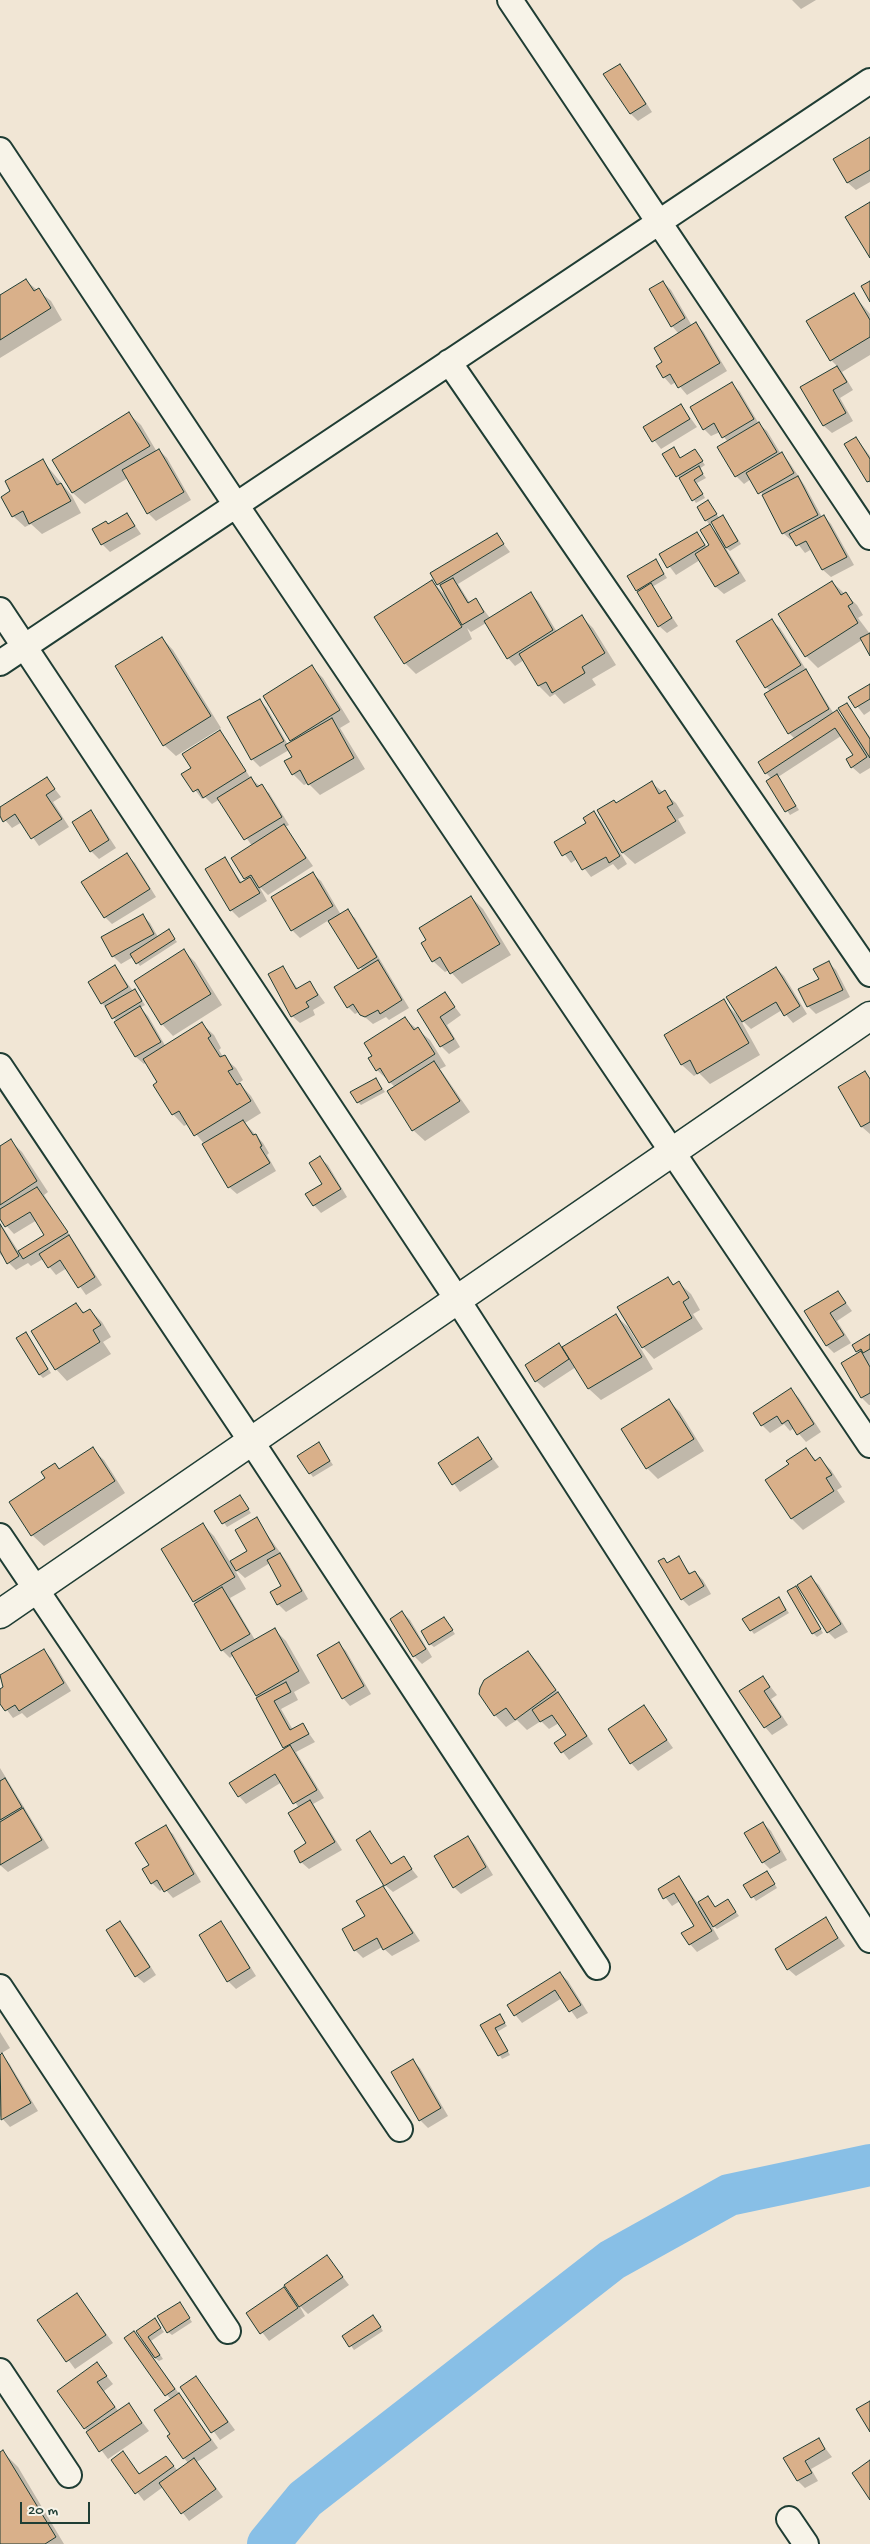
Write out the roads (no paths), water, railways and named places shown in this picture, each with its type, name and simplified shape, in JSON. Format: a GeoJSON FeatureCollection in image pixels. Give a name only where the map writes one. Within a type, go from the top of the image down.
{"type":"FeatureCollection","features":[{"type":"Feature","properties":{"kind":"main road"},"geometry":{"type":"LineString","coordinates":[[0,1614],[870,1016]]}},
{"type":"Feature","properties":{"kind":"street"},"geometry":{"type":"LineString","coordinates":[[510,0],[870,538]]}},
{"type":"Feature","properties":{"kind":"street"},"geometry":{"type":"LineString","coordinates":[[0,663],[870,81]]}},
{"type":"Feature","properties":{"kind":"street"},"geometry":{"type":"LineString","coordinates":[[0,150],[236,505],[870,1445]]}},
{"type":"Feature","properties":{"kind":"street"},"geometry":{"type":"LineString","coordinates":[[449,362],[870,974]]}},
{"type":"Feature","properties":{"kind":"street"},"geometry":{"type":"LineString","coordinates":[[0,610],[457,1300],[870,1940]]}},
{"type":"Feature","properties":{"kind":"street"},"geometry":{"type":"LineString","coordinates":[[0,1066],[251,1441],[597,1967]]}},
{"type":"Feature","properties":{"kind":"street"},"geometry":{"type":"LineString","coordinates":[[0,1536],[400,2129]]}},
{"type":"Feature","properties":{"kind":"street"},"geometry":{"type":"LineString","coordinates":[[0,1988],[228,2331]]}},
{"type":"Feature","properties":{"kind":"street"},"geometry":{"type":"LineString","coordinates":[[0,2371],[69,2475]]}},
{"type":"Feature","properties":{"kind":"street"},"geometry":{"type":"LineString","coordinates":[[790,2519],[806,2544]]}},
{"type":"Feature","properties":{"kind":"waterway"},"geometry":{"type":"LineString","coordinates":[[268,2544],[305,2499],[612,2260],[729,2195],[870,2165]]}}]}
